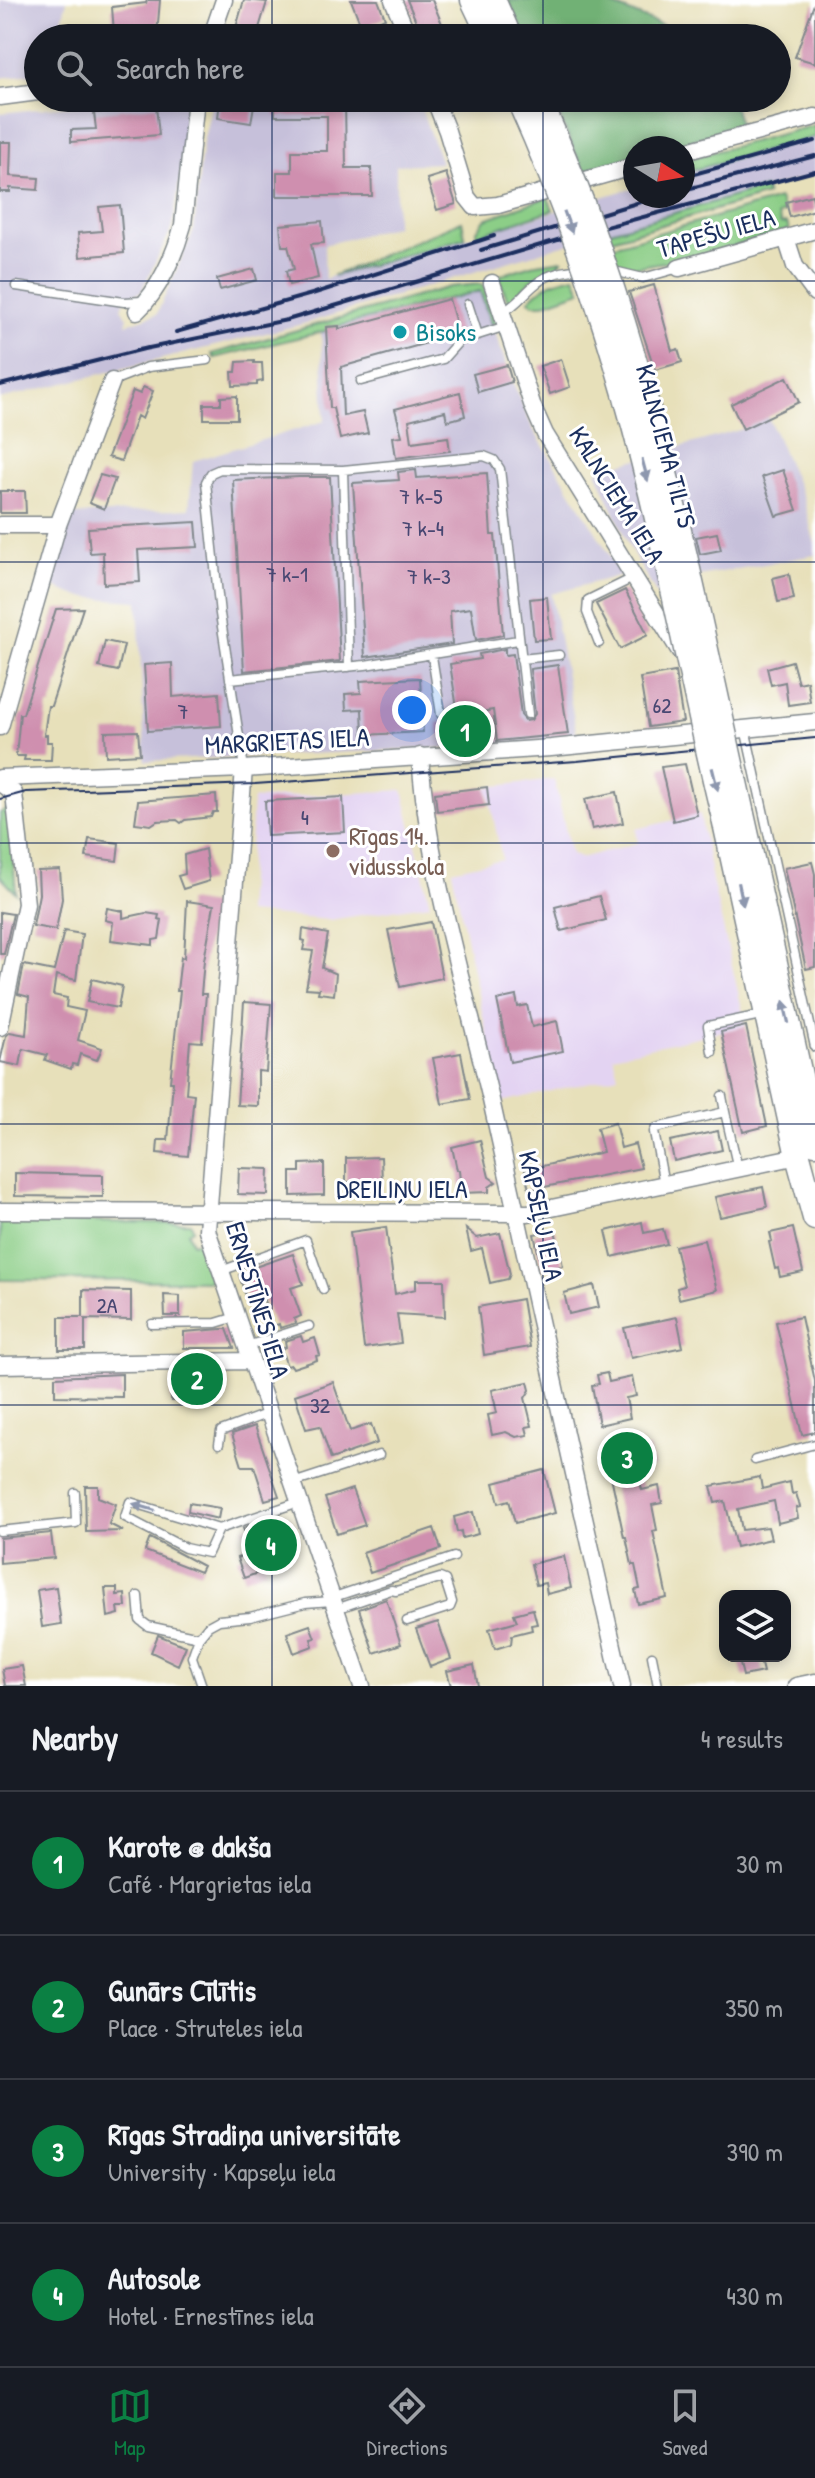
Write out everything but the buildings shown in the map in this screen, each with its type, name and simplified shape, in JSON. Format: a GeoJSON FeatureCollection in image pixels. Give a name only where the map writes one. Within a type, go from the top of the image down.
{"type":"FeatureCollection","features":[{"type":"Feature","properties":{"kind":"main road"},"geometry":{"type":"LineString","coordinates":[[473,0],[484,24]]}},
{"type":"Feature","properties":{"kind":"main road"},"geometry":{"type":"LineString","coordinates":[[493,0],[504,24]]}},
{"type":"Feature","properties":{"kind":"main road","name":"KALNCIEMA TILTS"},"geometry":{"type":"LineString","coordinates":[[523,112],[582,263],[634,426],[733,816]]}},
{"type":"Feature","properties":{"kind":"main road","name":"KALNCIEMA TILTS"},"geometry":{"type":"LineString","coordinates":[[544,112],[585,214],[648,405],[701,620],[733,816]]}},
{"type":"Feature","properties":{"kind":"main road"},"geometry":{"type":"LineString","coordinates":[[733,816],[806,1149],[815,1218]]}},
{"type":"Feature","properties":{"kind":"street"},"geometry":{"type":"LineString","coordinates":[[216,24],[224,0]]}},
{"type":"Feature","properties":{"kind":"street"},"geometry":{"type":"LineString","coordinates":[[393,0],[403,24]]}},
{"type":"Feature","properties":{"kind":"street"},"geometry":{"type":"LineString","coordinates":[[0,97],[24,94]]}},
{"type":"Feature","properties":{"kind":"street"},"geometry":{"type":"LineString","coordinates":[[143,306],[178,241],[183,225],[195,112]]}},
{"type":"Feature","properties":{"kind":"street"},"geometry":{"type":"LineString","coordinates":[[440,112],[467,197],[475,207],[481,208],[623,169]]}},
{"type":"Feature","properties":{"kind":"street"},"geometry":{"type":"LineString","coordinates":[[695,149],[815,117]]}},
{"type":"Feature","properties":{"kind":"street","name":"TAPEŠU IELA"},"geometry":{"type":"LineString","coordinates":[[679,268],[815,230]]}},
{"type":"Feature","properties":{"kind":"street"},"geometry":{"type":"LineString","coordinates":[[786,238],[795,266],[815,293]]}},
{"type":"Feature","properties":{"kind":"street","name":"KALNCIEMA IELA"},"geometry":{"type":"LineString","coordinates":[[492,283],[545,434],[681,652],[702,734]]}},
{"type":"Feature","properties":{"kind":"street"},"geometry":{"type":"LineString","coordinates":[[0,727],[58,525],[112,381]]}},
{"type":"Feature","properties":{"kind":"street"},"geometry":{"type":"LineString","coordinates":[[0,525],[58,525]]}},
{"type":"Feature","properties":{"kind":"street","name":"MARGRIETAS IELA"},"geometry":{"type":"LineString","coordinates":[[0,781],[244,769],[551,748],[815,722]]}},
{"type":"Feature","properties":{"kind":"street","name":"KAPSEĻU IELA"},"geometry":{"type":"LineString","coordinates":[[420,756],[421,786],[437,872],[622,1686]]}},
{"type":"Feature","properties":{"kind":"street","name":"ERNESTĪNES IELA"},"geometry":{"type":"LineString","coordinates":[[244,769],[207,1230],[362,1686]]}},
{"type":"Feature","properties":{"kind":"street"},"geometry":{"type":"LineString","coordinates":[[0,781],[14,793],[26,904],[0,1027]]}},
{"type":"Feature","properties":{"kind":"street","name":"DREILIŅU IELA"},"geometry":{"type":"LineString","coordinates":[[0,1211],[515,1214],[738,1169],[806,1149]]}},
{"type":"Feature","properties":{"kind":"street"},"geometry":{"type":"LineString","coordinates":[[0,1365],[249,1353]]}},
{"type":"Feature","properties":{"kind":"street"},"geometry":{"type":"LineString","coordinates":[[796,1686],[815,1682]]}},
{"type":"Feature","properties":{"kind":"lane"},"geometry":{"type":"LineString","coordinates":[[591,268],[617,347]]}},
{"type":"Feature","properties":{"kind":"lane","name":"TAPEŠU IELA"},"geometry":{"type":"LineString","coordinates":[[504,320],[537,283],[550,275],[591,268],[643,278],[679,268]]}},
{"type":"Feature","properties":{"kind":"lane"},"geometry":{"type":"LineString","coordinates":[[16,286],[143,306]]}},
{"type":"Feature","properties":{"kind":"lane"},"geometry":{"type":"LineString","coordinates":[[468,304],[478,335]]}},
{"type":"Feature","properties":{"kind":"lane"},"geometry":{"type":"LineString","coordinates":[[361,381],[443,359],[459,341],[478,335],[504,320]]}},
{"type":"Feature","properties":{"kind":"lane"},"geometry":{"type":"LineString","coordinates":[[112,381],[148,367],[208,360]]}},
{"type":"Feature","properties":{"kind":"lane"},"geometry":{"type":"LineString","coordinates":[[244,769],[206,482],[211,473],[220,469],[343,470],[484,456],[494,460],[500,469],[528,714]]}},
{"type":"Feature","properties":{"kind":"lane"},"geometry":{"type":"LineString","coordinates":[[343,470],[349,667]]}},
{"type":"Feature","properties":{"kind":"lane"},"geometry":{"type":"LineString","coordinates":[[599,643],[587,612],[588,600],[636,577]]}},
{"type":"Feature","properties":{"kind":"lane"},"geometry":{"type":"LineString","coordinates":[[695,580],[726,731]]}},
{"type":"Feature","properties":{"kind":"lane"},"geometry":{"type":"LineString","coordinates":[[670,632],[690,614],[701,610]]}},
{"type":"Feature","properties":{"kind":"lane"},"geometry":{"type":"LineString","coordinates":[[230,679],[432,656],[518,640]]}},
{"type":"Feature","properties":{"kind":"lane"},"geometry":{"type":"LineString","coordinates":[[521,659],[559,655]]}},
{"type":"Feature","properties":{"kind":"lane"},"geometry":{"type":"LineString","coordinates":[[432,656],[441,714]]}},
{"type":"Feature","properties":{"kind":"lane"},"geometry":{"type":"LineString","coordinates":[[690,680],[714,674]]}},
{"type":"Feature","properties":{"kind":"lane"},"geometry":{"type":"LineString","coordinates":[[745,728],[815,1047]]}},
{"type":"Feature","properties":{"kind":"lane"},"geometry":{"type":"LineString","coordinates":[[712,1052],[708,1026],[756,1016]]}},
{"type":"Feature","properties":{"kind":"lane"},"geometry":{"type":"LineString","coordinates":[[722,1096],[738,1169]]}},
{"type":"Feature","properties":{"kind":"lane"},"geometry":{"type":"LineString","coordinates":[[664,1184],[652,1136],[656,1128],[725,1112]]}},
{"type":"Feature","properties":{"kind":"lane"},"geometry":{"type":"LineString","coordinates":[[221,1271],[306,1240],[323,1289]]}},
{"type":"Feature","properties":{"kind":"lane"},"geometry":{"type":"LineString","coordinates":[[152,1324],[216,1323],[237,1317]]}},
{"type":"Feature","properties":{"kind":"lane"},"geometry":{"type":"LineString","coordinates":[[249,1353],[309,1326]]}},
{"type":"Feature","properties":{"kind":"lane"},"geometry":{"type":"LineString","coordinates":[[219,1444],[221,1431],[269,1413]]}},
{"type":"Feature","properties":{"kind":"lane"},"geometry":{"type":"LineString","coordinates":[[755,1460],[814,1448]]}},
{"type":"Feature","properties":{"kind":"lane"},"geometry":{"type":"LineString","coordinates":[[292,1483],[379,1455]]}},
{"type":"Feature","properties":{"kind":"lane"},"geometry":{"type":"LineString","coordinates":[[0,1531],[76,1523],[75,1493]]}},
{"type":"Feature","properties":{"kind":"lane"},"geometry":{"type":"LineString","coordinates":[[219,1529],[208,1553],[185,1548],[125,1517],[130,1502],[219,1529],[299,1502]]}},
{"type":"Feature","properties":{"kind":"lane"},"geometry":{"type":"LineString","coordinates":[[333,1603],[454,1557]]}},
{"type":"Feature","properties":{"kind":"lane"},"geometry":{"type":"LineString","coordinates":[[202,1686],[192,1657],[199,1637],[208,1626],[219,1620],[250,1617],[305,1603],[333,1603],[396,1591],[440,1578],[445,1580],[452,1602],[450,1607],[407,1621]]}},
{"type":"Feature","properties":{"kind":"lane"},"geometry":{"type":"LineString","coordinates":[[138,1596],[140,1620],[148,1626],[199,1637]]}},
{"type":"Feature","properties":{"kind":"lane"},"geometry":{"type":"LineString","coordinates":[[652,1656],[658,1686]]}},
{"type":"Feature","properties":{"kind":"shaded area"},"geometry":{"type":"Polygon","coordinates":[[[0,0],[67,0],[61,24],[24,24],[24,75],[0,78],[0,0]]]}},
{"type":"Feature","properties":{"kind":"shaded area"},"geometry":{"type":"Polygon","coordinates":[[[185,112],[181,172],[172,228],[141,292],[127,297],[121,308],[128,317],[126,324],[157,314],[194,230],[202,147],[210,112],[422,112],[441,163],[396,165],[396,226],[324,245],[325,279],[623,191],[623,208],[694,208],[303,324],[0,399],[0,113],[185,112]]]}},
{"type":"Feature","properties":{"kind":"shaded area"},"geometry":{"type":"Polygon","coordinates":[[[815,137],[815,175],[695,208],[695,170],[815,137]]]}},
{"type":"Feature","properties":{"kind":"shaded area"},"geometry":{"type":"Polygon","coordinates":[[[480,291],[533,429],[622,575],[551,594],[577,736],[489,746],[145,761],[138,601],[80,597],[49,585],[72,515],[189,509],[193,461],[325,421],[321,331],[480,291]]]}},
{"type":"Feature","properties":{"kind":"shaded area"},"geometry":{"type":"Polygon","coordinates":[[[768,417],[803,498],[815,555],[699,576],[658,597],[630,548],[596,471],[743,429],[768,417]]]}},
{"type":"Feature","properties":{"kind":"shaded area"},"geometry":{"type":"Polygon","coordinates":[[[554,779],[571,854],[580,858],[638,843],[636,829],[700,814],[746,1026],[613,1056],[618,1076],[501,1102],[452,870],[502,859],[487,787],[554,779]]]}},
{"type":"Feature","properties":{"kind":"shaded area","name":"Rīgas 14. vidusskola"},"geometry":{"type":"Polygon","coordinates":[[[403,790],[430,904],[330,920],[246,913],[253,799],[403,790]]]}},
{"type":"Feature","properties":{"kind":"green space"},"geometry":{"type":"Polygon","coordinates":[[[508,0],[600,0],[659,24],[519,24],[508,0]]]}},
{"type":"Feature","properties":{"kind":"green space"},"geometry":{"type":"Polygon","coordinates":[[[557,112],[736,112],[740,126],[695,139],[695,136],[623,136],[623,161],[584,172],[557,112]]]}},
{"type":"Feature","properties":{"kind":"green space"},"geometry":{"type":"Polygon","coordinates":[[[815,125],[815,137],[695,170],[695,157],[815,125]]]}},
{"type":"Feature","properties":{"kind":"green space"},"geometry":{"type":"Polygon","coordinates":[[[764,188],[767,195],[605,241],[603,233],[764,188]]]}},
{"type":"Feature","properties":{"kind":"green space"},"geometry":{"type":"Polygon","coordinates":[[[548,197],[553,210],[477,235],[485,219],[548,197]]]}},
{"type":"Feature","properties":{"kind":"green space"},"geometry":{"type":"Polygon","coordinates":[[[779,199],[784,212],[778,215],[781,224],[787,223],[789,230],[678,263],[634,267],[618,265],[613,251],[615,245],[779,199]]]}},
{"type":"Feature","properties":{"kind":"green space"},"geometry":{"type":"Polygon","coordinates":[[[462,221],[465,238],[333,276],[462,221]]]}},
{"type":"Feature","properties":{"kind":"green space"},"geometry":{"type":"Polygon","coordinates":[[[562,260],[557,268],[533,279],[509,303],[498,276],[531,265],[562,260]]]}},
{"type":"Feature","properties":{"kind":"green space"},"geometry":{"type":"Polygon","coordinates":[[[575,276],[581,291],[543,304],[533,304],[529,300],[550,284],[575,276]]]}},
{"type":"Feature","properties":{"kind":"green space"},"geometry":{"type":"Polygon","coordinates":[[[483,285],[498,322],[491,324],[480,291],[327,327],[326,331],[214,358],[212,354],[450,287],[483,285]]]}},
{"type":"Feature","properties":{"kind":"green space"},"geometry":{"type":"Polygon","coordinates":[[[9,808],[16,893],[0,876],[0,813],[9,808]]]}},
{"type":"Feature","properties":{"kind":"green space"},"geometry":{"type":"Polygon","coordinates":[[[0,1221],[191,1223],[193,1229],[188,1232],[192,1243],[197,1242],[211,1281],[0,1280],[0,1221]]]}},
{"type":"Feature","properties":{"kind":"tram line"},"geometry":{"type":"LineString","coordinates":[[0,799],[26,792],[255,784],[577,761],[815,738]]}},
{"type":"Feature","properties":{"kind":"railway"},"geometry":{"type":"LineString","coordinates":[[695,174],[815,141]]}},
{"type":"Feature","properties":{"kind":"railway"},"geometry":{"type":"LineString","coordinates":[[695,187],[815,156]]}},
{"type":"Feature","properties":{"kind":"railway"},"geometry":{"type":"LineString","coordinates":[[139,350],[287,320],[561,239],[815,171]]}},
{"type":"Feature","properties":{"kind":"railway"},"geometry":{"type":"LineString","coordinates":[[481,250],[623,207]]}},
{"type":"Feature","properties":{"kind":"railway"},"geometry":{"type":"LineString","coordinates":[[176,332],[312,294],[494,236]]}},
{"type":"Feature","properties":{"kind":"railway"},"geometry":{"type":"LineString","coordinates":[[0,385],[148,348]]}},
{"type":"Feature","properties":{"kind":"place","name":"Bisoks"},"geometry":{"type":"Point","coordinates":[400,332]}},
{"type":"Feature","properties":{"kind":"place","name":"Karote @ dakša"},"geometry":{"type":"Point","coordinates":[465,731]}},
{"type":"Feature","properties":{"kind":"place","name":"Rīgas 14. vidusskola"},"geometry":{"type":"Point","coordinates":[333,851]}},
{"type":"Feature","properties":{"kind":"place","name":"Gunārs Cīlītis"},"geometry":{"type":"Point","coordinates":[197,1379]}},
{"type":"Feature","properties":{"kind":"place","name":"Rīgas Stradiņa universitāte"},"geometry":{"type":"Point","coordinates":[627,1458]}},
{"type":"Feature","properties":{"kind":"place","name":"Autosole"},"geometry":{"type":"Point","coordinates":[271,1545]}}]}
